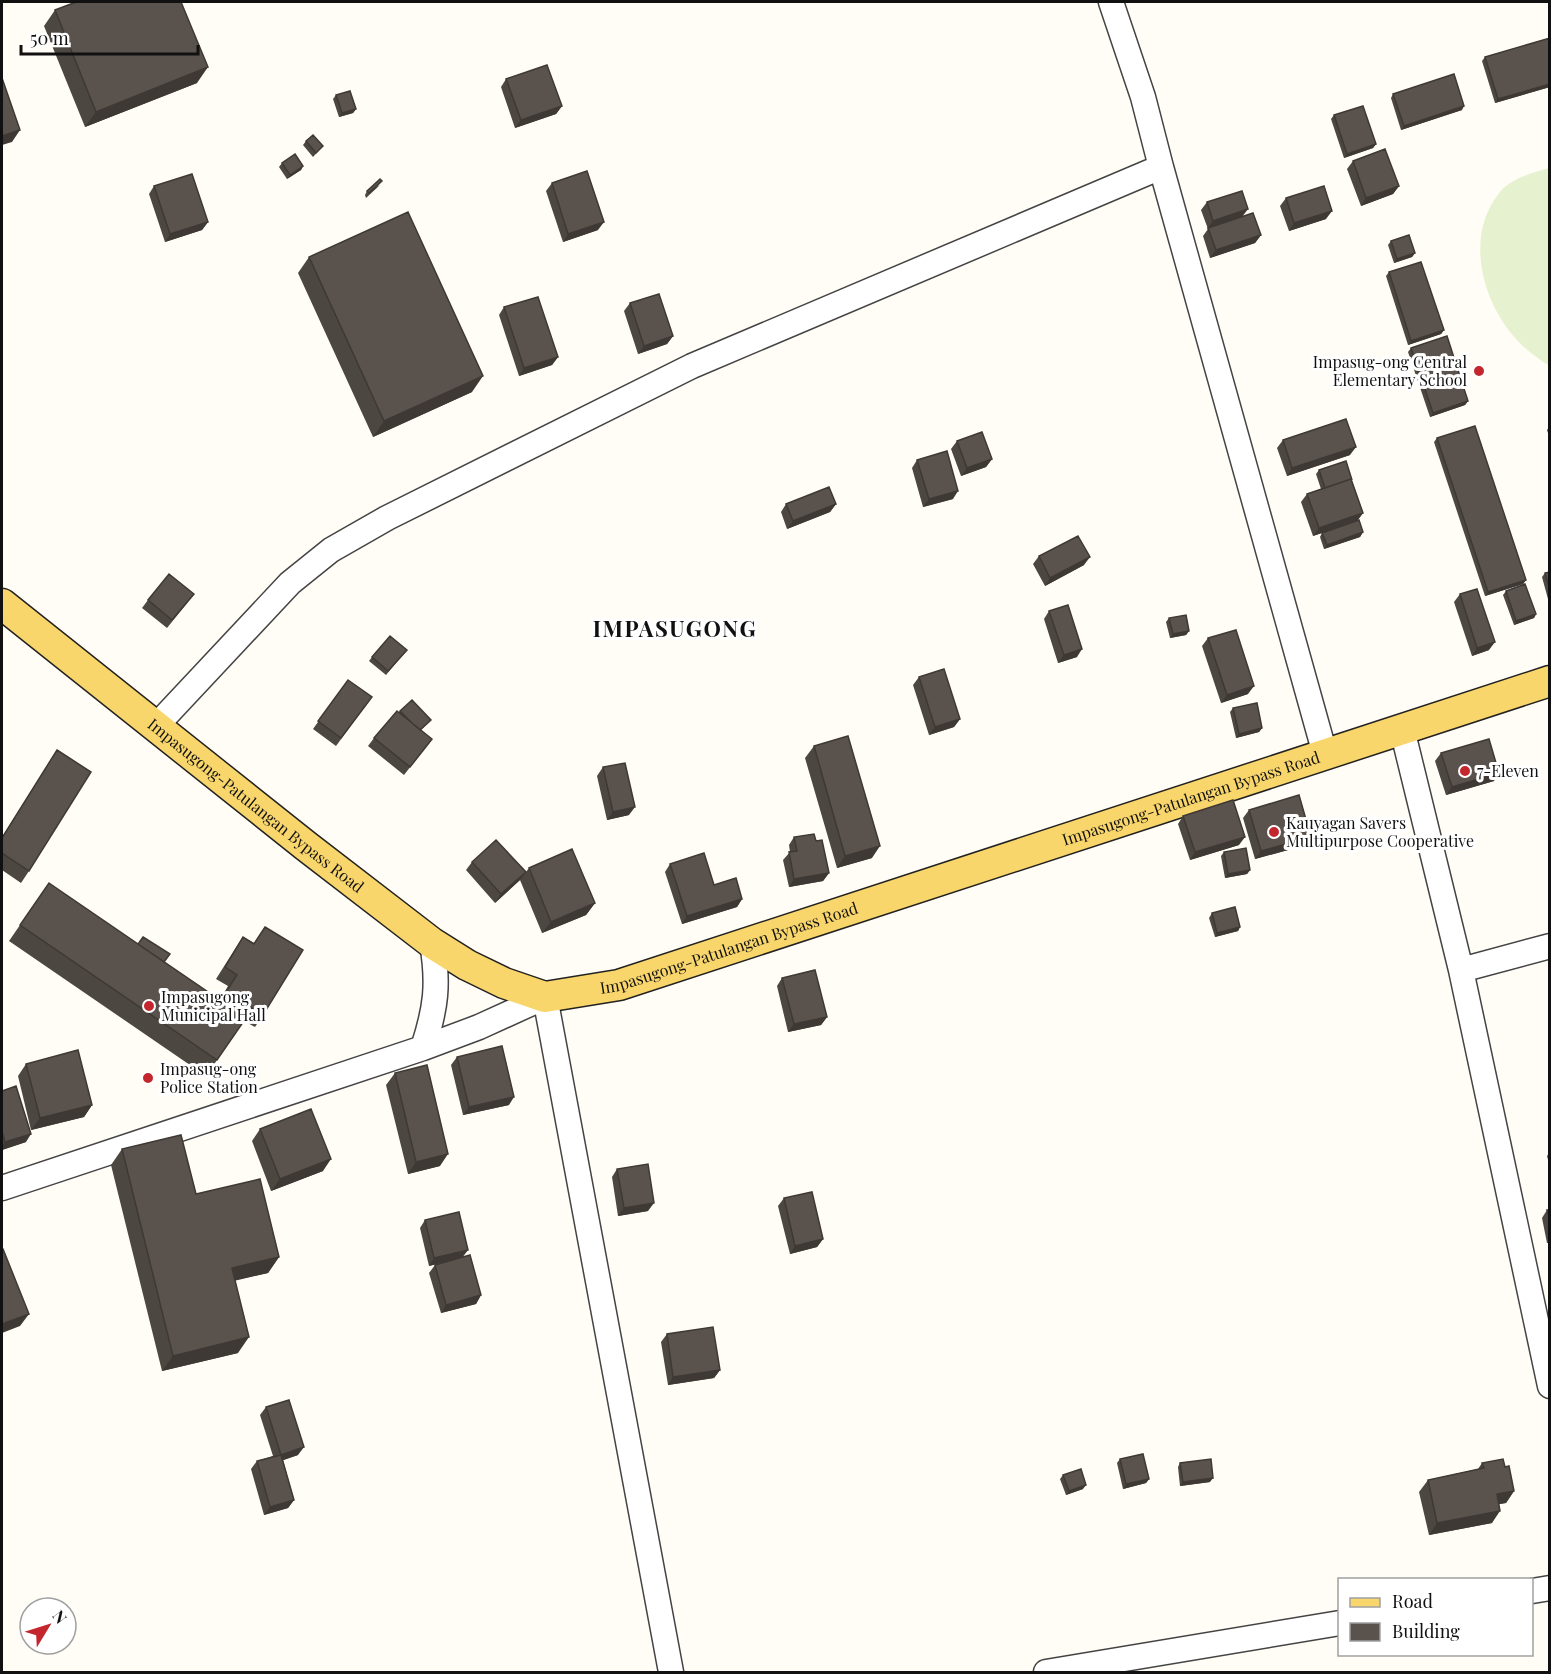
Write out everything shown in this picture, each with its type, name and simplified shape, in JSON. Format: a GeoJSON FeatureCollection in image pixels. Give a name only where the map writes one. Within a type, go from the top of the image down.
{"type":"FeatureCollection","features":[{"type":"Feature","properties":{"kind":"main road","name":"Impasugong-Patulangan Bypass Road"},"geometry":{"type":"LineString","coordinates":[[2,604],[432,943],[467,966],[504,983],[545,997],[619,985],[1550,681]]}},
{"type":"Feature","properties":{"kind":"street"},"geometry":{"type":"LineString","coordinates":[[1111,2],[1143,98],[1325,754]]}},
{"type":"Feature","properties":{"kind":"street"},"geometry":{"type":"LineString","coordinates":[[156,726],[290,583],[331,550],[378,523],[692,366],[1161,167]]}},
{"type":"Feature","properties":{"kind":"street"},"geometry":{"type":"LineString","coordinates":[[1401,729],[1461,970],[1550,1386]]}},
{"type":"Feature","properties":{"kind":"street"},"geometry":{"type":"LineString","coordinates":[[423,1048],[435,1009],[437,990],[432,943]]}},
{"type":"Feature","properties":{"kind":"street"},"geometry":{"type":"LineString","coordinates":[[1461,970],[1550,946]]}},
{"type":"Feature","properties":{"kind":"street"},"geometry":{"type":"LineString","coordinates":[[2,1188],[423,1048],[479,1027],[545,997],[671,1672]]}},
{"type":"Feature","properties":{"kind":"street"},"geometry":{"type":"LineString","coordinates":[[1533,1591],[1550,1588]]}},
{"type":"Feature","properties":{"kind":"street"},"geometry":{"type":"LineString","coordinates":[[1046,1672],[1338,1623]]}},
{"type":"Feature","properties":{"kind":"green space"},"geometry":{"type":"Polygon","coordinates":[[[1549,168],[1550,365],[1531,353],[1515,338],[1502,320],[1491,299],[1480,255],[1482,232],[1488,211],[1500,192],[1516,180],[1549,168]]]}},
{"type":"Feature","properties":{"kind":"building"},"geometry":{"type":"Polygon","coordinates":[[[76,2],[181,2],[208,67],[96,112],[55,10],[76,2]]]}},
{"type":"Feature","properties":{"kind":"building"},"geometry":{"type":"Polygon","coordinates":[[[1550,38],[1550,84],[1498,99],[1485,57],[1550,38]]]}},
{"type":"Feature","properties":{"kind":"building"},"geometry":{"type":"Polygon","coordinates":[[[547,65],[562,106],[521,120],[506,79],[547,65]]]}},
{"type":"Feature","properties":{"kind":"building"},"geometry":{"type":"Polygon","coordinates":[[[1454,74],[1464,106],[1404,126],[1393,94],[1454,74]]]}},
{"type":"Feature","properties":{"kind":"building"},"geometry":{"type":"Polygon","coordinates":[[[2,78],[20,130],[2,136],[2,78]]]}},
{"type":"Feature","properties":{"kind":"building"},"geometry":{"type":"Polygon","coordinates":[[[350,91],[356,109],[342,113],[336,95],[350,91]]]}},
{"type":"Feature","properties":{"kind":"building"},"geometry":{"type":"Polygon","coordinates":[[[1363,106],[1376,144],[1347,154],[1334,115],[1363,106]]]}},
{"type":"Feature","properties":{"kind":"building"},"geometry":{"type":"Polygon","coordinates":[[[313,135],[323,146],[316,153],[306,141],[313,135]]]}},
{"type":"Feature","properties":{"kind":"building"},"geometry":{"type":"Polygon","coordinates":[[[1385,149],[1399,186],[1366,198],[1353,161],[1385,149]]]}},
{"type":"Feature","properties":{"kind":"building"},"geometry":{"type":"Polygon","coordinates":[[[295,154],[303,166],[290,175],[282,163],[295,154]]]}},
{"type":"Feature","properties":{"kind":"building"},"geometry":{"type":"Polygon","coordinates":[[[587,171],[604,222],[568,234],[552,183],[587,171]]]}},
{"type":"Feature","properties":{"kind":"building"},"geometry":{"type":"Polygon","coordinates":[[[192,174],[208,222],[170,234],[154,186],[192,174]]]}},
{"type":"Feature","properties":{"kind":"building"},"geometry":{"type":"Polygon","coordinates":[[[380,179],[382,181],[369,193],[367,191],[380,179]]]}},
{"type":"Feature","properties":{"kind":"building"},"geometry":{"type":"Polygon","coordinates":[[[1324,186],[1332,211],[1294,223],[1286,198],[1324,186]]]}},
{"type":"Feature","properties":{"kind":"building"},"geometry":{"type":"Polygon","coordinates":[[[1242,191],[1248,209],[1213,221],[1207,202],[1242,191]]]}},
{"type":"Feature","properties":{"kind":"building"},"geometry":{"type":"Polygon","coordinates":[[[408,212],[483,376],[384,421],[309,257],[408,212]]]}},
{"type":"Feature","properties":{"kind":"building"},"geometry":{"type":"Polygon","coordinates":[[[1253,213],[1261,235],[1216,250],[1208,228],[1253,213]]]}},
{"type":"Feature","properties":{"kind":"building"},"geometry":{"type":"Polygon","coordinates":[[[1409,235],[1415,253],[1397,259],[1391,241],[1409,235]]]}},
{"type":"Feature","properties":{"kind":"building"},"geometry":{"type":"Polygon","coordinates":[[[1421,262],[1444,330],[1411,341],[1389,272],[1421,262]]]}},
{"type":"Feature","properties":{"kind":"building"},"geometry":{"type":"Polygon","coordinates":[[[659,294],[673,336],[644,346],[630,303],[659,294]]]}},
{"type":"Feature","properties":{"kind":"building"},"geometry":{"type":"Polygon","coordinates":[[[538,297],[558,357],[524,368],[504,307],[538,297]]]}},
{"type":"Feature","properties":{"kind":"building"},"geometry":{"type":"Polygon","coordinates":[[[1447,336],[1468,401],[1433,413],[1411,348],[1447,336]]]}},
{"type":"Feature","properties":{"kind":"building"},"geometry":{"type":"Polygon","coordinates":[[[1346,419],[1356,447],[1292,468],[1283,440],[1346,419]]]}},
{"type":"Feature","properties":{"kind":"building"},"geometry":{"type":"Polygon","coordinates":[[[1475,426],[1526,580],[1488,592],[1437,438],[1475,426]]]}},
{"type":"Feature","properties":{"kind":"building"},"geometry":{"type":"Polygon","coordinates":[[[982,432],[992,459],[967,468],[957,441],[982,432]]]}},
{"type":"Feature","properties":{"kind":"building"},"geometry":{"type":"Polygon","coordinates":[[[947,451],[958,491],[929,499],[917,460],[947,451]]]}},
{"type":"Feature","properties":{"kind":"building"},"geometry":{"type":"Polygon","coordinates":[[[1346,461],[1352,480],[1325,488],[1319,470],[1346,461]]]}},
{"type":"Feature","properties":{"kind":"building"},"geometry":{"type":"Polygon","coordinates":[[[1351,479],[1363,513],[1319,528],[1307,494],[1351,479]]]}},
{"type":"Feature","properties":{"kind":"building"},"geometry":{"type":"Polygon","coordinates":[[[829,487],[836,504],[793,521],[786,504],[829,487]]]}},
{"type":"Feature","properties":{"kind":"building"},"geometry":{"type":"Polygon","coordinates":[[[1359,520],[1363,532],[1327,545],[1322,533],[1359,520]]]}},
{"type":"Feature","properties":{"kind":"building"},"geometry":{"type":"Polygon","coordinates":[[[1078,536],[1090,557],[1050,578],[1039,556],[1078,536]]]}},
{"type":"Feature","properties":{"kind":"building"},"geometry":{"type":"Polygon","coordinates":[[[1550,572],[1550,589],[1545,573],[1550,572]]]}},
{"type":"Feature","properties":{"kind":"building"},"geometry":{"type":"Polygon","coordinates":[[[169,574],[194,594],[172,620],[148,600],[169,574]]]}},
{"type":"Feature","properties":{"kind":"building"},"geometry":{"type":"Polygon","coordinates":[[[1525,584],[1536,614],[1516,621],[1506,591],[1525,584]]]}},
{"type":"Feature","properties":{"kind":"building"},"geometry":{"type":"Polygon","coordinates":[[[1477,589],[1495,642],[1477,648],[1460,594],[1477,589]]]}},
{"type":"Feature","properties":{"kind":"building"},"geometry":{"type":"Polygon","coordinates":[[[1068,605],[1082,649],[1064,655],[1049,611],[1068,605]]]}},
{"type":"Feature","properties":{"kind":"building"},"geometry":{"type":"Polygon","coordinates":[[[1186,615],[1189,631],[1173,634],[1169,618],[1186,615]]]}},
{"type":"Feature","properties":{"kind":"building"},"geometry":{"type":"Polygon","coordinates":[[[1236,630],[1254,686],[1227,695],[1208,638],[1236,630]]]}},
{"type":"Feature","properties":{"kind":"building"},"geometry":{"type":"Polygon","coordinates":[[[390,636],[407,650],[388,671],[372,657],[390,636]]]}},
{"type":"Feature","properties":{"kind":"building"},"geometry":{"type":"Polygon","coordinates":[[[944,669],[960,719],[935,727],[919,677],[944,669]]]}},
{"type":"Feature","properties":{"kind":"building"},"geometry":{"type":"Polygon","coordinates":[[[348,680],[372,697],[341,738],[318,721],[348,680]]]}},
{"type":"Feature","properties":{"kind":"building"},"geometry":{"type":"Polygon","coordinates":[[[412,700],[431,720],[420,730],[400,711],[412,700]]]}},
{"type":"Feature","properties":{"kind":"building"},"geometry":{"type":"Polygon","coordinates":[[[1257,703],[1262,728],[1239,734],[1233,708],[1257,703]]]}},
{"type":"Feature","properties":{"kind":"building"},"geometry":{"type":"Polygon","coordinates":[[[397,711],[432,739],[410,767],[374,738],[397,711]]]}},
{"type":"Feature","properties":{"kind":"building"},"geometry":{"type":"Polygon","coordinates":[[[848,736],[880,846],[845,856],[814,746],[848,736]]]}},
{"type":"Feature","properties":{"kind":"building","name":"7-Eleven"},"geometry":{"type":"Polygon","coordinates":[[[1489,739],[1499,773],[1452,787],[1441,753],[1489,739]]]}},
{"type":"Feature","properties":{"kind":"building"},"geometry":{"type":"Polygon","coordinates":[[[57,750],[91,772],[29,871],[2,853],[2,838],[57,750]]]}},
{"type":"Feature","properties":{"kind":"building"},"geometry":{"type":"Polygon","coordinates":[[[625,763],[635,807],[613,812],[603,767],[625,763]]]}},
{"type":"Feature","properties":{"kind":"building","name":"Kauyagan Savers Multipurpose Cooperative"},"geometry":{"type":"Polygon","coordinates":[[[1299,795],[1311,837],[1261,851],[1249,810],[1299,795]]]}},
{"type":"Feature","properties":{"kind":"building"},"geometry":{"type":"Polygon","coordinates":[[[1233,800],[1245,837],[1195,852],[1183,816],[1233,800]]]}},
{"type":"Feature","properties":{"kind":"building"},"geometry":{"type":"Polygon","coordinates":[[[814,834],[816,841],[822,840],[829,873],[794,879],[789,852],[797,851],[794,837],[814,834]]]}},
{"type":"Feature","properties":{"kind":"building"},"geometry":{"type":"Polygon","coordinates":[[[496,840],[526,872],[501,894],[472,862],[496,840]]]}},
{"type":"Feature","properties":{"kind":"building"},"geometry":{"type":"Polygon","coordinates":[[[1246,848],[1250,870],[1228,874],[1224,852],[1246,848]]]}},
{"type":"Feature","properties":{"kind":"building"},"geometry":{"type":"Polygon","coordinates":[[[572,849],[595,903],[551,922],[529,868],[572,849]]]}},
{"type":"Feature","properties":{"kind":"building"},"geometry":{"type":"Polygon","coordinates":[[[704,853],[714,885],[736,878],[742,899],[687,916],[670,864],[704,853]]]}},
{"type":"Feature","properties":{"kind":"building","name":"Impasugong Municipal Hall"},"geometry":{"type":"Polygon","coordinates":[[[49,883],[246,1018],[217,1060],[20,925],[49,883]]]}},
{"type":"Feature","properties":{"kind":"building"},"geometry":{"type":"Polygon","coordinates":[[[1235,907],[1240,927],[1217,933],[1212,913],[1235,907]]]}},
{"type":"Feature","properties":{"kind":"building"},"geometry":{"type":"Polygon","coordinates":[[[265,927],[303,950],[263,1015],[226,992],[237,975],[225,967],[243,937],[254,944],[265,927]]]}},
{"type":"Feature","properties":{"kind":"building"},"geometry":{"type":"Polygon","coordinates":[[[143,937],[170,954],[164,962],[138,944],[143,937]]]}},
{"type":"Feature","properties":{"kind":"building"},"geometry":{"type":"Polygon","coordinates":[[[815,970],[827,1017],[794,1024],[782,978],[815,970]]]}},
{"type":"Feature","properties":{"kind":"building"},"geometry":{"type":"Polygon","coordinates":[[[502,1046],[514,1097],[469,1107],[457,1057],[502,1046]]]}},
{"type":"Feature","properties":{"kind":"building"},"geometry":{"type":"Polygon","coordinates":[[[78,1050],[92,1105],[40,1118],[26,1064],[78,1050]]]}},
{"type":"Feature","properties":{"kind":"building"},"geometry":{"type":"Polygon","coordinates":[[[427,1065],[448,1154],[416,1162],[395,1073],[427,1065]]]}},
{"type":"Feature","properties":{"kind":"building"},"geometry":{"type":"Polygon","coordinates":[[[16,1086],[31,1134],[5,1142],[2,1132],[2,1091],[16,1086]]]}},
{"type":"Feature","properties":{"kind":"building"},"geometry":{"type":"Polygon","coordinates":[[[311,1109],[331,1159],[280,1179],[260,1129],[311,1109]]]}},
{"type":"Feature","properties":{"kind":"building"},"geometry":{"type":"Polygon","coordinates":[[[181,1135],[196,1194],[260,1179],[279,1257],[232,1268],[249,1337],[173,1356],[122,1149],[181,1135]]]}},
{"type":"Feature","properties":{"kind":"building"},"geometry":{"type":"Polygon","coordinates":[[[648,1164],[654,1203],[624,1208],[617,1169],[648,1164]]]}},
{"type":"Feature","properties":{"kind":"building"},"geometry":{"type":"Polygon","coordinates":[[[812,1192],[823,1239],[795,1246],[784,1198],[812,1192]]]}},
{"type":"Feature","properties":{"kind":"building"},"geometry":{"type":"Polygon","coordinates":[[[459,1212],[468,1250],[434,1258],[425,1220],[459,1212]]]}},
{"type":"Feature","properties":{"kind":"building"},"geometry":{"type":"Polygon","coordinates":[[[2,1249],[29,1314],[2,1324],[2,1249]]]}},
{"type":"Feature","properties":{"kind":"building"},"geometry":{"type":"Polygon","coordinates":[[[470,1255],[481,1295],[446,1305],[435,1265],[470,1255]]]}},
{"type":"Feature","properties":{"kind":"building"},"geometry":{"type":"Polygon","coordinates":[[[713,1327],[720,1370],[673,1377],[667,1334],[713,1327]]]}},
{"type":"Feature","properties":{"kind":"building"},"geometry":{"type":"Polygon","coordinates":[[[289,1400],[304,1447],[281,1455],[266,1407],[289,1400]]]}},
{"type":"Feature","properties":{"kind":"building"},"geometry":{"type":"Polygon","coordinates":[[[1143,1454],[1149,1479],[1126,1484],[1120,1459],[1143,1454]]]}},
{"type":"Feature","properties":{"kind":"building"},"geometry":{"type":"Polygon","coordinates":[[[281,1455],[294,1500],[270,1507],[257,1461],[281,1455]]]}},
{"type":"Feature","properties":{"kind":"building"},"geometry":{"type":"Polygon","coordinates":[[[1211,1459],[1213,1478],[1183,1482],[1180,1463],[1211,1459]]]}},
{"type":"Feature","properties":{"kind":"building"},"geometry":{"type":"Polygon","coordinates":[[[1503,1459],[1505,1467],[1509,1466],[1514,1491],[1497,1494],[1500,1511],[1437,1523],[1428,1480],[1484,1468],[1482,1463],[1503,1459]]]}},
{"type":"Feature","properties":{"kind":"building"},"geometry":{"type":"Polygon","coordinates":[[[1081,1469],[1086,1485],[1069,1491],[1063,1475],[1081,1469]]]}},
{"type":"Feature","properties":{"kind":"place","name":"Impasug-ong Central Elementary School"},"geometry":{"type":"Point","coordinates":[1479,371]}},
{"type":"Feature","properties":{"kind":"place","name":"7-Eleven"},"geometry":{"type":"Point","coordinates":[1465,771]}},
{"type":"Feature","properties":{"kind":"place","name":"Kauyagan Savers Multipurpose Cooperative"},"geometry":{"type":"Point","coordinates":[1274,832]}},
{"type":"Feature","properties":{"kind":"place","name":"Impasugong Municipal Hall"},"geometry":{"type":"Point","coordinates":[149,1006]}},
{"type":"Feature","properties":{"kind":"place","name":"Impasug-ong Police Station"},"geometry":{"type":"Point","coordinates":[148,1078]}},
{"type":"Feature","properties":{"kind":"district","name":"IMPASUGONG"},"geometry":{"type":"Point","coordinates":[675,629]}}]}
